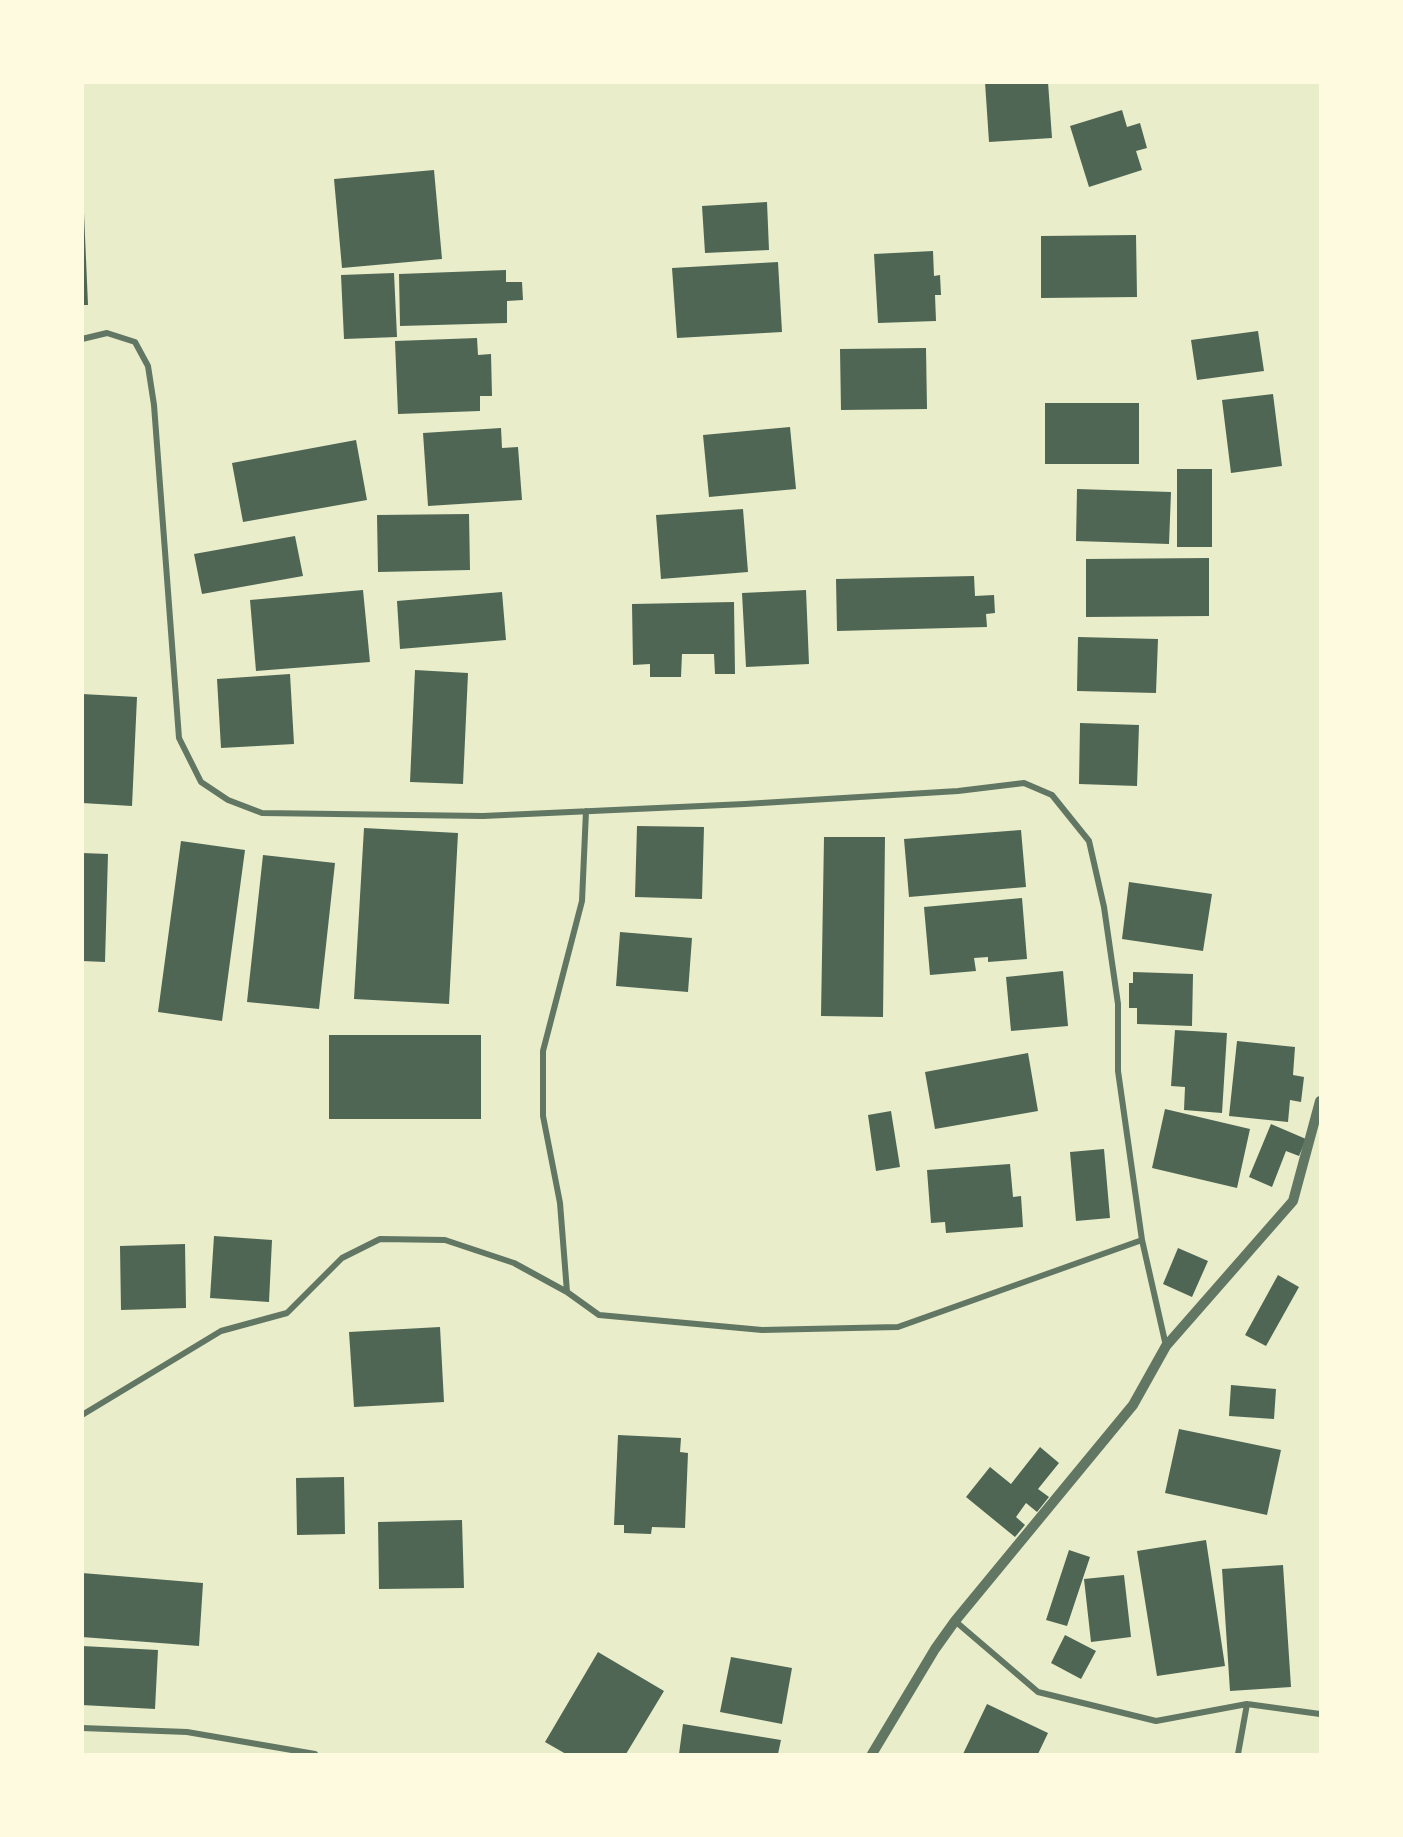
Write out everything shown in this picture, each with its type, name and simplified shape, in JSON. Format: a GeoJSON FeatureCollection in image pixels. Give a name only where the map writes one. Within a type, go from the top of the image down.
{"type":"FeatureCollection","features":[{"type":"Feature","properties":{"kind":"street"},"geometry":{"type":"LineString","coordinates":[[82,339],[107,333],[135,342],[148,366],[153,405],[178,738],[201,782],[228,800],[262,813],[483,816],[958,791],[1024,783],[1053,795],[1089,841],[1104,906],[1118,1004],[1118,1071],[1142,1240],[1166,1346]]}},
{"type":"Feature","properties":{"kind":"street"},"geometry":{"type":"LineString","coordinates":[[567,1292],[560,1203],[543,1116],[543,1051],[582,901],[586,812]]}},
{"type":"Feature","properties":{"kind":"street"},"geometry":{"type":"LineString","coordinates":[[872,1755],[935,1649],[955,1621],[1133,1405],[1166,1346],[1293,1201],[1320,1101]]}},
{"type":"Feature","properties":{"kind":"street"},"geometry":{"type":"LineString","coordinates":[[82,1414],[221,1331],[287,1313],[342,1258],[380,1239],[445,1240],[514,1263],[567,1292],[599,1315],[762,1330],[898,1327],[1142,1240]]}},
{"type":"Feature","properties":{"kind":"street"},"geometry":{"type":"LineString","coordinates":[[955,1621],[1038,1692],[1156,1721],[1248,1704],[1320,1714]]}},
{"type":"Feature","properties":{"kind":"street"},"geometry":{"type":"LineString","coordinates":[[1238,1755],[1248,1704]]}},
{"type":"Feature","properties":{"kind":"street"},"geometry":{"type":"LineString","coordinates":[[82,1728],[187,1731],[315,1755]]}},
{"type":"Feature","properties":{"kind":"building"},"geometry":{"type":"Polygon","coordinates":[[[985,82],[1048,82],[1052,138],[989,142],[985,82]]]}},
{"type":"Feature","properties":{"kind":"building"},"geometry":{"type":"Polygon","coordinates":[[[1122,110],[1127,127],[1140,123],[1147,148],[1136,151],[1142,170],[1089,187],[1070,126],[1122,110]]]}},
{"type":"Feature","properties":{"kind":"building"},"geometry":{"type":"Polygon","coordinates":[[[434,170],[442,259],[342,268],[334,179],[434,170]]]}},
{"type":"Feature","properties":{"kind":"building"},"geometry":{"type":"Polygon","coordinates":[[[767,202],[769,250],[705,253],[702,206],[767,202]]]}},
{"type":"Feature","properties":{"kind":"building"},"geometry":{"type":"Polygon","coordinates":[[[82,213],[84,213],[88,305],[82,305],[82,213]]]}},
{"type":"Feature","properties":{"kind":"building"},"geometry":{"type":"Polygon","coordinates":[[[1136,235],[1137,297],[1041,298],[1041,236],[1136,235]]]}},
{"type":"Feature","properties":{"kind":"building"},"geometry":{"type":"Polygon","coordinates":[[[933,251],[934,276],[940,275],[941,295],[935,295],[936,321],[878,323],[874,254],[933,251]]]}},
{"type":"Feature","properties":{"kind":"building"},"geometry":{"type":"Polygon","coordinates":[[[778,262],[782,332],[677,338],[672,268],[778,262]]]}},
{"type":"Feature","properties":{"kind":"building"},"geometry":{"type":"Polygon","coordinates":[[[506,270],[506,282],[522,282],[523,300],[507,301],[507,323],[400,326],[399,274],[506,270]]]}},
{"type":"Feature","properties":{"kind":"building"},"geometry":{"type":"Polygon","coordinates":[[[394,273],[397,337],[344,339],[341,275],[394,273]]]}},
{"type":"Feature","properties":{"kind":"building"},"geometry":{"type":"Polygon","coordinates":[[[1258,331],[1264,371],[1197,380],[1191,340],[1258,331]]]}},
{"type":"Feature","properties":{"kind":"building"},"geometry":{"type":"Polygon","coordinates":[[[477,338],[478,355],[491,354],[492,396],[480,396],[480,411],[398,414],[395,341],[477,338]]]}},
{"type":"Feature","properties":{"kind":"building"},"geometry":{"type":"Polygon","coordinates":[[[926,348],[927,409],[841,410],[840,349],[926,348]]]}},
{"type":"Feature","properties":{"kind":"building"},"geometry":{"type":"Polygon","coordinates":[[[1273,394],[1282,466],[1231,473],[1222,400],[1273,394]]]}},
{"type":"Feature","properties":{"kind":"building"},"geometry":{"type":"Polygon","coordinates":[[[1045,403],[1139,403],[1139,464],[1045,464],[1045,403]]]}},
{"type":"Feature","properties":{"kind":"building"},"geometry":{"type":"Polygon","coordinates":[[[790,427],[796,489],[709,497],[703,435],[790,427]]]}},
{"type":"Feature","properties":{"kind":"building"},"geometry":{"type":"Polygon","coordinates":[[[501,428],[502,448],[518,447],[522,500],[428,506],[423,433],[501,428]]]}},
{"type":"Feature","properties":{"kind":"building"},"geometry":{"type":"Polygon","coordinates":[[[356,440],[367,500],[243,522],[232,463],[356,440]]]}},
{"type":"Feature","properties":{"kind":"building"},"geometry":{"type":"Polygon","coordinates":[[[1177,469],[1212,469],[1212,547],[1177,547],[1177,469]]]}},
{"type":"Feature","properties":{"kind":"building"},"geometry":{"type":"Polygon","coordinates":[[[1077,489],[1171,492],[1169,544],[1076,541],[1077,489]]]}},
{"type":"Feature","properties":{"kind":"building"},"geometry":{"type":"Polygon","coordinates":[[[743,509],[748,572],[661,579],[656,515],[743,509]]]}},
{"type":"Feature","properties":{"kind":"building"},"geometry":{"type":"Polygon","coordinates":[[[469,514],[470,570],[378,572],[377,515],[469,514]]]}},
{"type":"Feature","properties":{"kind":"building"},"geometry":{"type":"Polygon","coordinates":[[[295,536],[303,576],[202,594],[194,554],[295,536]]]}},
{"type":"Feature","properties":{"kind":"building"},"geometry":{"type":"Polygon","coordinates":[[[1209,558],[1209,616],[1086,617],[1086,559],[1209,558]]]}},
{"type":"Feature","properties":{"kind":"building"},"geometry":{"type":"Polygon","coordinates":[[[974,576],[975,596],[994,595],[995,613],[986,614],[987,627],[837,631],[836,579],[974,576]]]}},
{"type":"Feature","properties":{"kind":"building"},"geometry":{"type":"Polygon","coordinates":[[[363,590],[370,662],[256,671],[250,600],[363,590]]]}},
{"type":"Feature","properties":{"kind":"building"},"geometry":{"type":"Polygon","coordinates":[[[806,590],[809,664],[746,667],[742,593],[806,590]]]}},
{"type":"Feature","properties":{"kind":"building"},"geometry":{"type":"Polygon","coordinates":[[[502,592],[506,640],[400,649],[397,601],[502,592]]]}},
{"type":"Feature","properties":{"kind":"building"},"geometry":{"type":"Polygon","coordinates":[[[734,602],[735,674],[715,674],[714,654],[682,654],[681,677],[650,677],[650,664],[633,665],[632,604],[734,602]]]}},
{"type":"Feature","properties":{"kind":"building"},"geometry":{"type":"Polygon","coordinates":[[[1078,637],[1158,639],[1156,693],[1077,691],[1078,637]]]}},
{"type":"Feature","properties":{"kind":"building"},"geometry":{"type":"Polygon","coordinates":[[[415,670],[468,673],[463,784],[410,782],[415,670]]]}},
{"type":"Feature","properties":{"kind":"building"},"geometry":{"type":"Polygon","coordinates":[[[290,674],[294,744],[221,748],[217,679],[290,674]]]}},
{"type":"Feature","properties":{"kind":"building"},"geometry":{"type":"Polygon","coordinates":[[[82,694],[137,697],[132,806],[82,803],[82,694]]]}},
{"type":"Feature","properties":{"kind":"building"},"geometry":{"type":"Polygon","coordinates":[[[1080,723],[1139,725],[1137,786],[1079,784],[1080,723]]]}},
{"type":"Feature","properties":{"kind":"building"},"geometry":{"type":"Polygon","coordinates":[[[637,826],[704,827],[702,899],[635,897],[637,826]]]}},
{"type":"Feature","properties":{"kind":"building"},"geometry":{"type":"Polygon","coordinates":[[[364,828],[458,833],[449,1004],[354,999],[364,828]]]}},
{"type":"Feature","properties":{"kind":"building"},"geometry":{"type":"Polygon","coordinates":[[[1021,830],[1026,887],[909,897],[904,839],[1021,830]]]}},
{"type":"Feature","properties":{"kind":"building"},"geometry":{"type":"Polygon","coordinates":[[[824,837],[885,837],[883,1017],[821,1016],[824,837]]]}},
{"type":"Feature","properties":{"kind":"building"},"geometry":{"type":"Polygon","coordinates":[[[181,841],[245,850],[222,1021],[158,1012],[181,841]]]}},
{"type":"Feature","properties":{"kind":"building"},"geometry":{"type":"Polygon","coordinates":[[[82,853],[108,854],[105,962],[82,961],[82,853]]]}},
{"type":"Feature","properties":{"kind":"building"},"geometry":{"type":"Polygon","coordinates":[[[263,855],[335,863],[319,1009],[247,1002],[263,855]]]}},
{"type":"Feature","properties":{"kind":"building"},"geometry":{"type":"Polygon","coordinates":[[[1129,882],[1212,894],[1203,951],[1122,939],[1129,882]]]}},
{"type":"Feature","properties":{"kind":"building"},"geometry":{"type":"Polygon","coordinates":[[[1022,898],[1027,959],[988,962],[988,957],[974,958],[976,971],[930,975],[924,907],[1022,898]]]}},
{"type":"Feature","properties":{"kind":"building"},"geometry":{"type":"Polygon","coordinates":[[[620,932],[692,938],[688,992],[616,986],[620,932]]]}},
{"type":"Feature","properties":{"kind":"building"},"geometry":{"type":"Polygon","coordinates":[[[1063,971],[1068,1026],[1011,1031],[1006,977],[1063,971]]]}},
{"type":"Feature","properties":{"kind":"building"},"geometry":{"type":"Polygon","coordinates":[[[1133,972],[1193,974],[1192,1026],[1137,1024],[1137,1008],[1129,1008],[1129,983],[1133,983],[1133,972]]]}},
{"type":"Feature","properties":{"kind":"building"},"geometry":{"type":"Polygon","coordinates":[[[1175,1030],[1227,1033],[1222,1113],[1184,1110],[1185,1087],[1171,1086],[1175,1030]]]}},
{"type":"Feature","properties":{"kind":"building"},"geometry":{"type":"Polygon","coordinates":[[[329,1035],[481,1035],[481,1119],[329,1119],[329,1035]]]}},
{"type":"Feature","properties":{"kind":"building"},"geometry":{"type":"Polygon","coordinates":[[[1237,1041],[1295,1047],[1293,1075],[1304,1077],[1301,1102],[1290,1100],[1288,1122],[1229,1116],[1237,1041]]]}},
{"type":"Feature","properties":{"kind":"building"},"geometry":{"type":"Polygon","coordinates":[[[1028,1053],[1038,1111],[935,1129],[925,1072],[1028,1053]]]}},
{"type":"Feature","properties":{"kind":"building"},"geometry":{"type":"Polygon","coordinates":[[[1165,1109],[1250,1129],[1237,1188],[1152,1168],[1165,1109]]]}},
{"type":"Feature","properties":{"kind":"building"},"geometry":{"type":"Polygon","coordinates":[[[891,1111],[900,1167],[876,1171],[868,1115],[891,1111]]]}},
{"type":"Feature","properties":{"kind":"building"},"geometry":{"type":"Polygon","coordinates":[[[1271,1124],[1306,1139],[1299,1156],[1286,1151],[1272,1187],[1249,1177],[1271,1124]]]}},
{"type":"Feature","properties":{"kind":"building"},"geometry":{"type":"Polygon","coordinates":[[[1104,1149],[1110,1218],[1076,1221],[1070,1152],[1104,1149]]]}},
{"type":"Feature","properties":{"kind":"building"},"geometry":{"type":"Polygon","coordinates":[[[1010,1164],[1013,1197],[1021,1196],[1023,1227],[946,1233],[945,1222],[931,1223],[927,1170],[1010,1164]]]}},
{"type":"Feature","properties":{"kind":"building"},"geometry":{"type":"Polygon","coordinates":[[[214,1236],[272,1240],[269,1302],[210,1298],[214,1236]]]}},
{"type":"Feature","properties":{"kind":"building"},"geometry":{"type":"Polygon","coordinates":[[[185,1244],[186,1308],[121,1310],[120,1246],[185,1244]]]}},
{"type":"Feature","properties":{"kind":"building"},"geometry":{"type":"Polygon","coordinates":[[[1178,1248],[1208,1261],[1192,1297],[1163,1284],[1178,1248]]]}},
{"type":"Feature","properties":{"kind":"building"},"geometry":{"type":"Polygon","coordinates":[[[1278,1275],[1299,1287],[1266,1346],[1245,1335],[1278,1275]]]}},
{"type":"Feature","properties":{"kind":"building"},"geometry":{"type":"Polygon","coordinates":[[[440,1327],[444,1402],[354,1407],[349,1332],[440,1327]]]}},
{"type":"Feature","properties":{"kind":"building"},"geometry":{"type":"Polygon","coordinates":[[[1231,1385],[1276,1389],[1274,1419],[1229,1416],[1231,1385]]]}},
{"type":"Feature","properties":{"kind":"building"},"geometry":{"type":"Polygon","coordinates":[[[1179,1429],[1281,1450],[1267,1515],[1165,1493],[1179,1429]]]}},
{"type":"Feature","properties":{"kind":"building"},"geometry":{"type":"Polygon","coordinates":[[[618,1435],[681,1438],[680,1452],[688,1453],[685,1528],[652,1527],[651,1534],[624,1533],[624,1525],[614,1525],[618,1435]]]}},
{"type":"Feature","properties":{"kind":"building"},"geometry":{"type":"Polygon","coordinates":[[[1040,1447],[1059,1463],[1038,1489],[1049,1497],[1037,1512],[1026,1503],[1016,1517],[1025,1525],[1015,1537],[966,1497],[990,1467],[1011,1484],[1040,1447]]]}},
{"type":"Feature","properties":{"kind":"building"},"geometry":{"type":"Polygon","coordinates":[[[344,1477],[345,1534],[297,1535],[296,1478],[344,1477]]]}},
{"type":"Feature","properties":{"kind":"building"},"geometry":{"type":"Polygon","coordinates":[[[462,1520],[464,1588],[379,1589],[378,1522],[462,1520]]]}},
{"type":"Feature","properties":{"kind":"building"},"geometry":{"type":"Polygon","coordinates":[[[1206,1540],[1225,1666],[1157,1676],[1137,1551],[1206,1540]]]}},
{"type":"Feature","properties":{"kind":"building"},"geometry":{"type":"Polygon","coordinates":[[[1069,1550],[1090,1557],[1067,1626],[1046,1620],[1069,1550]]]}},
{"type":"Feature","properties":{"kind":"building"},"geometry":{"type":"Polygon","coordinates":[[[1283,1565],[1291,1687],[1230,1691],[1222,1569],[1283,1565]]]}},
{"type":"Feature","properties":{"kind":"building"},"geometry":{"type":"Polygon","coordinates":[[[82,1573],[203,1583],[199,1646],[82,1637],[82,1573]]]}},
{"type":"Feature","properties":{"kind":"building"},"geometry":{"type":"Polygon","coordinates":[[[1124,1575],[1131,1637],[1091,1642],[1084,1579],[1124,1575]]]}},
{"type":"Feature","properties":{"kind":"building"},"geometry":{"type":"Polygon","coordinates":[[[1065,1635],[1096,1651],[1081,1679],[1051,1663],[1065,1635]]]}},
{"type":"Feature","properties":{"kind":"building"},"geometry":{"type":"Polygon","coordinates":[[[82,1646],[158,1650],[155,1709],[82,1705],[82,1646]]]}},
{"type":"Feature","properties":{"kind":"building"},"geometry":{"type":"Polygon","coordinates":[[[598,1652],[664,1691],[626,1754],[566,1754],[545,1742],[598,1652]]]}},
{"type":"Feature","properties":{"kind":"building"},"geometry":{"type":"Polygon","coordinates":[[[731,1657],[792,1668],[782,1724],[720,1712],[731,1657]]]}},
{"type":"Feature","properties":{"kind":"building"},"geometry":{"type":"Polygon","coordinates":[[[987,1704],[1048,1733],[1038,1754],[963,1754],[987,1704]]]}},
{"type":"Feature","properties":{"kind":"building"},"geometry":{"type":"Polygon","coordinates":[[[683,1724],[781,1740],[778,1754],[679,1754],[683,1724]]]}}]}
